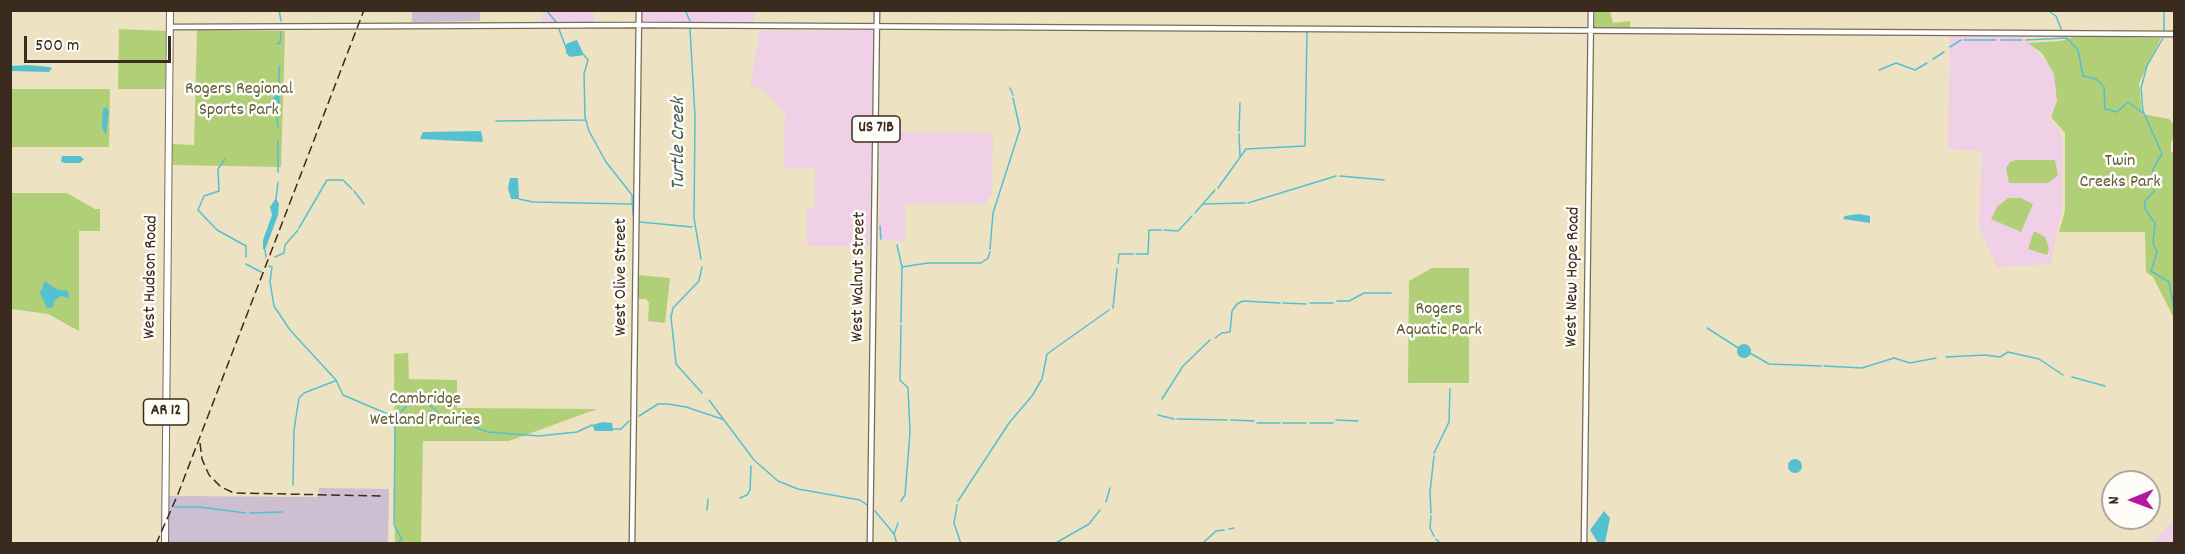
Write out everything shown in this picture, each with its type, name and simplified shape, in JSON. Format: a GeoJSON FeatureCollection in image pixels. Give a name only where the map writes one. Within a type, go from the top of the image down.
{"type":"FeatureCollection","features":[{"type":"Feature","properties":{"kind":"highway","name":"West Hudson Road"},"geometry":{"type":"LineString","coordinates":[[165,543],[170,10]]}},
{"type":"Feature","properties":{"kind":"main road","name":"West Olive Street"},"geometry":{"type":"LineString","coordinates":[[632,543],[639,10]]}},
{"type":"Feature","properties":{"kind":"main road","name":"West Walnut Street"},"geometry":{"type":"LineString","coordinates":[[870,543],[877,10]]}},
{"type":"Feature","properties":{"kind":"main road","name":"West New Hope Road"},"geometry":{"type":"LineString","coordinates":[[1584,543],[1592,10]]}},
{"type":"Feature","properties":{"kind":"main road"},"geometry":{"type":"LineString","coordinates":[[170,27],[639,25],[2175,34]]}},
{"type":"Feature","properties":{"kind":"shaded area"},"geometry":{"type":"Polygon","coordinates":[[[412,11],[480,11],[480,21],[412,22],[412,11]]]}},
{"type":"Feature","properties":{"kind":"shaded area"},"geometry":{"type":"Polygon","coordinates":[[[542,11],[594,11],[594,24],[542,23],[542,11]]]}},
{"type":"Feature","properties":{"kind":"shaded area"},"geometry":{"type":"Polygon","coordinates":[[[639,11],[755,11],[754,25],[639,25],[639,11]]]}},
{"type":"Feature","properties":{"kind":"shaded area"},"geometry":{"type":"Polygon","coordinates":[[[874,30],[870,246],[807,246],[807,208],[815,208],[815,169],[784,168],[785,113],[761,88],[750,87],[760,31],[874,30]]]}},
{"type":"Feature","properties":{"kind":"shaded area"},"geometry":{"type":"Polygon","coordinates":[[[1950,36],[2023,37],[2050,65],[2057,86],[2056,101],[2049,119],[2059,129],[2063,141],[2062,208],[2051,264],[1997,267],[1979,226],[1982,151],[1948,149],[1950,36]]]}},
{"type":"Feature","properties":{"kind":"shaded area"},"geometry":{"type":"Polygon","coordinates":[[[881,132],[993,133],[992,193],[985,204],[905,203],[905,241],[879,240],[881,132]]]}},
{"type":"Feature","properties":{"kind":"shaded area"},"geometry":{"type":"Polygon","coordinates":[[[319,488],[389,489],[388,543],[169,543],[169,496],[318,497],[319,488]]]}},
{"type":"Feature","properties":{"kind":"shaded area"},"geometry":{"type":"Polygon","coordinates":[[[2174,519],[2174,543],[2152,543],[2174,519]]]}},
{"type":"Feature","properties":{"kind":"green space"},"geometry":{"type":"Polygon","coordinates":[[[1595,11],[1610,11],[1613,23],[1630,21],[1630,28],[1597,29],[1594,27],[1595,11]]]}},
{"type":"Feature","properties":{"kind":"green space"},"geometry":{"type":"Polygon","coordinates":[[[119,29],[166,31],[165,89],[118,89],[119,29]]]}},
{"type":"Feature","properties":{"kind":"green space","name":"Rogers Regional Sports Park"},"geometry":{"type":"Polygon","coordinates":[[[197,30],[285,31],[281,167],[173,165],[172,144],[194,145],[197,30]]]}},
{"type":"Feature","properties":{"kind":"green space","name":"Twin Creeks Park"},"geometry":{"type":"Polygon","coordinates":[[[2076,36],[2161,38],[2139,83],[2142,114],[2169,119],[2174,125],[2171,152],[2174,153],[2174,318],[2153,277],[2146,272],[2145,232],[2059,232],[2065,211],[2065,133],[2051,117],[2057,101],[2054,74],[2042,53],[2028,43],[2060,41],[2076,36]]]}},
{"type":"Feature","properties":{"kind":"green space"},"geometry":{"type":"Polygon","coordinates":[[[11,89],[110,89],[109,147],[11,147],[11,89]]]}},
{"type":"Feature","properties":{"kind":"green space"},"geometry":{"type":"Polygon","coordinates":[[[2055,160],[2058,175],[2048,183],[2009,183],[2006,168],[2010,162],[2055,160]]]}},
{"type":"Feature","properties":{"kind":"green space"},"geometry":{"type":"Polygon","coordinates":[[[11,193],[67,193],[95,209],[100,209],[100,231],[79,231],[79,331],[48,314],[11,309],[11,193]]]}},
{"type":"Feature","properties":{"kind":"green space"},"geometry":{"type":"Polygon","coordinates":[[[2008,198],[2021,198],[2033,204],[2021,232],[1991,219],[1997,207],[2008,198]]]}},
{"type":"Feature","properties":{"kind":"green space"},"geometry":{"type":"Polygon","coordinates":[[[2034,231],[2045,237],[2049,248],[2047,255],[2028,249],[2034,231]]]}},
{"type":"Feature","properties":{"kind":"green space","name":"Rogers Aquatic Park"},"geometry":{"type":"Polygon","coordinates":[[[1432,268],[1469,268],[1469,383],[1408,383],[1409,281],[1432,268]]]}},
{"type":"Feature","properties":{"kind":"green space"},"geometry":{"type":"Polygon","coordinates":[[[638,275],[670,278],[665,323],[648,321],[649,303],[646,299],[638,299],[638,275]]]}},
{"type":"Feature","properties":{"kind":"green space","name":"Cambridge Wetland Prairies"},"geometry":{"type":"Polygon","coordinates":[[[408,353],[409,379],[457,380],[457,408],[597,409],[509,441],[423,441],[421,543],[395,543],[394,354],[408,353]]]}},
{"type":"Feature","properties":{"kind":"water"},"geometry":{"type":"Polygon","coordinates":[[[577,40],[584,55],[570,57],[566,53],[566,44],[577,40]]]}},
{"type":"Feature","properties":{"kind":"water"},"geometry":{"type":"Polygon","coordinates":[[[11,66],[52,68],[49,72],[11,71],[11,66]]]}},
{"type":"Feature","properties":{"kind":"water"},"geometry":{"type":"Polygon","coordinates":[[[279,82],[280,105],[271,110],[268,105],[276,95],[279,82]]]}},
{"type":"Feature","properties":{"kind":"water"},"geometry":{"type":"Polygon","coordinates":[[[106,107],[109,111],[106,135],[102,128],[102,120],[103,109],[106,107]]]}},
{"type":"Feature","properties":{"kind":"water"},"geometry":{"type":"Polygon","coordinates":[[[481,131],[483,141],[481,142],[420,139],[423,132],[481,131]]]}},
{"type":"Feature","properties":{"kind":"water"},"geometry":{"type":"Polygon","coordinates":[[[62,156],[80,156],[84,159],[80,163],[66,163],[61,162],[62,156]]]}},
{"type":"Feature","properties":{"kind":"water"},"geometry":{"type":"Polygon","coordinates":[[[510,178],[518,178],[519,199],[511,199],[508,188],[510,178]]]}},
{"type":"Feature","properties":{"kind":"water"},"geometry":{"type":"Polygon","coordinates":[[[276,198],[279,204],[278,215],[265,250],[263,240],[272,215],[270,207],[276,198]]]}},
{"type":"Feature","properties":{"kind":"water"},"geometry":{"type":"Polygon","coordinates":[[[1859,214],[1870,216],[1870,223],[1843,219],[1845,216],[1859,214]]]}},
{"type":"Feature","properties":{"kind":"water"},"geometry":{"type":"Polygon","coordinates":[[[45,281],[56,289],[68,291],[69,298],[61,296],[54,301],[53,307],[47,308],[40,293],[45,281]]]}},
{"type":"Feature","properties":{"kind":"water"},"geometry":{"type":"Polygon","coordinates":[[[1741,344],[1747,344],[1751,351],[1747,358],[1741,358],[1737,354],[1737,348],[1741,344]]]}},
{"type":"Feature","properties":{"kind":"water"},"geometry":{"type":"Polygon","coordinates":[[[603,422],[612,423],[613,431],[595,431],[592,425],[603,422]]]}},
{"type":"Feature","properties":{"kind":"water"},"geometry":{"type":"Polygon","coordinates":[[[1795,459],[1800,461],[1802,466],[1800,471],[1795,473],[1790,471],[1788,466],[1790,461],[1795,459]]]}},
{"type":"Feature","properties":{"kind":"water"},"geometry":{"type":"Polygon","coordinates":[[[1604,511],[1610,518],[1605,543],[1598,543],[1590,530],[1604,511]]]}},
{"type":"Feature","properties":{"kind":"waterway"},"geometry":{"type":"LineString","coordinates":[[279,10],[281,21]]}},
{"type":"Feature","properties":{"kind":"waterway"},"geometry":{"type":"LineString","coordinates":[[546,10],[557,23]]}},
{"type":"Feature","properties":{"kind":"waterway","name":"Turtle Creek"},"geometry":{"type":"LineString","coordinates":[[685,10],[690,21]]}},
{"type":"Feature","properties":{"kind":"waterway"},"geometry":{"type":"LineString","coordinates":[[2047,10],[2056,16],[2062,31]]}},
{"type":"Feature","properties":{"kind":"waterway"},"geometry":{"type":"LineString","coordinates":[[2164,10],[2164,31]]}},
{"type":"Feature","properties":{"kind":"waterway"},"geometry":{"type":"LineString","coordinates":[[559,29],[566,48]]}},
{"type":"Feature","properties":{"kind":"waterway","name":"Turtle Creek"},"geometry":{"type":"LineString","coordinates":[[690,29],[695,117],[694,218],[701,259]]}},
{"type":"Feature","properties":{"kind":"waterway"},"geometry":{"type":"LineString","coordinates":[[277,44],[280,43],[281,32]]}},
{"type":"Feature","properties":{"kind":"waterway"},"geometry":{"type":"LineString","coordinates":[[1218,188],[1246,149],[1305,146],[1307,32]]}},
{"type":"Feature","properties":{"kind":"waterway"},"geometry":{"type":"LineString","coordinates":[[2026,40],[2067,38],[2078,50],[2083,76],[2096,79],[2104,87],[2105,109],[2117,112],[2128,102],[2143,113]]}},
{"type":"Feature","properties":{"kind":"waterway"},"geometry":{"type":"LineString","coordinates":[[2163,38],[2147,66],[2141,88],[2143,111],[2162,154],[2153,169],[2154,191],[2145,201],[2145,209],[2155,223],[2153,243],[2157,252],[2151,271],[2169,282],[2174,309]]}},
{"type":"Feature","properties":{"kind":"waterway"},"geometry":{"type":"LineString","coordinates":[[1950,47],[1961,40]]}},
{"type":"Feature","properties":{"kind":"waterway"},"geometry":{"type":"LineString","coordinates":[[1964,40],[1996,40]]}},
{"type":"Feature","properties":{"kind":"waterway"},"geometry":{"type":"LineString","coordinates":[[2001,40],[2022,40]]}},
{"type":"Feature","properties":{"kind":"waterway"},"geometry":{"type":"LineString","coordinates":[[1933,59],[1944,52]]}},
{"type":"Feature","properties":{"kind":"waterway"},"geometry":{"type":"LineString","coordinates":[[584,55],[588,60],[584,74],[585,117],[589,131],[606,162],[632,195],[633,215]]}},
{"type":"Feature","properties":{"kind":"waterway"},"geometry":{"type":"LineString","coordinates":[[1879,70],[1896,63],[1915,70],[1927,63]]}},
{"type":"Feature","properties":{"kind":"waterway"},"geometry":{"type":"LineString","coordinates":[[279,66],[279,82]]}},
{"type":"Feature","properties":{"kind":"waterway"},"geometry":{"type":"LineString","coordinates":[[1010,88],[1013,95]]}},
{"type":"Feature","properties":{"kind":"waterway"},"geometry":{"type":"LineString","coordinates":[[990,249],[993,213],[1020,129],[1013,98]]}},
{"type":"Feature","properties":{"kind":"waterway"},"geometry":{"type":"LineString","coordinates":[[1239,131],[1240,103]]}},
{"type":"Feature","properties":{"kind":"waterway"},"geometry":{"type":"LineString","coordinates":[[276,108],[278,127]]}},
{"type":"Feature","properties":{"kind":"waterway"},"geometry":{"type":"LineString","coordinates":[[496,121],[585,120]]}},
{"type":"Feature","properties":{"kind":"waterway"},"geometry":{"type":"LineString","coordinates":[[1239,134],[1240,156]]}},
{"type":"Feature","properties":{"kind":"waterway"},"geometry":{"type":"LineString","coordinates":[[278,141],[278,172]]}},
{"type":"Feature","properties":{"kind":"waterway"},"geometry":{"type":"LineString","coordinates":[[225,159],[218,169],[219,191],[204,196],[198,210],[217,230],[246,246],[246,257]]}},
{"type":"Feature","properties":{"kind":"waterway"},"geometry":{"type":"LineString","coordinates":[[1248,203],[1336,176]]}},
{"type":"Feature","properties":{"kind":"waterway"},"geometry":{"type":"LineString","coordinates":[[1340,176],[1384,180]]}},
{"type":"Feature","properties":{"kind":"waterway"},"geometry":{"type":"LineString","coordinates":[[299,228],[327,180],[343,180],[352,189]]}},
{"type":"Feature","properties":{"kind":"waterway"},"geometry":{"type":"LineString","coordinates":[[276,199],[278,182]]}},
{"type":"Feature","properties":{"kind":"waterway"},"geometry":{"type":"LineString","coordinates":[[1195,213],[1215,190]]}},
{"type":"Feature","properties":{"kind":"waterway"},"geometry":{"type":"LineString","coordinates":[[354,191],[364,204]]}},
{"type":"Feature","properties":{"kind":"waterway"},"geometry":{"type":"LineString","coordinates":[[519,199],[533,202],[632,204]]}},
{"type":"Feature","properties":{"kind":"waterway"},"geometry":{"type":"LineString","coordinates":[[1203,204],[1245,203]]}},
{"type":"Feature","properties":{"kind":"waterway"},"geometry":{"type":"LineString","coordinates":[[1164,230],[1178,231],[1192,216]]}},
{"type":"Feature","properties":{"kind":"waterway"},"geometry":{"type":"LineString","coordinates":[[640,222],[692,227]]}},
{"type":"Feature","properties":{"kind":"waterway"},"geometry":{"type":"LineString","coordinates":[[880,226],[881,239]]}},
{"type":"Feature","properties":{"kind":"waterway"},"geometry":{"type":"LineString","coordinates":[[275,257],[284,253],[285,245],[298,230]]}},
{"type":"Feature","properties":{"kind":"waterway"},"geometry":{"type":"LineString","coordinates":[[1136,254],[1148,254],[1149,230],[1161,230]]}},
{"type":"Feature","properties":{"kind":"waterway"},"geometry":{"type":"LineString","coordinates":[[897,245],[902,267]]}},
{"type":"Feature","properties":{"kind":"waterway"},"geometry":{"type":"LineString","coordinates":[[265,250],[266,257]]}},
{"type":"Feature","properties":{"kind":"waterway"},"geometry":{"type":"LineString","coordinates":[[901,322],[902,267],[928,263],[981,263],[988,258],[990,252]]}},
{"type":"Feature","properties":{"kind":"waterway"},"geometry":{"type":"LineString","coordinates":[[1118,263],[1119,254],[1133,254]]}},
{"type":"Feature","properties":{"kind":"waterway"},"geometry":{"type":"LineString","coordinates":[[246,264],[261,272]]}},
{"type":"Feature","properties":{"kind":"waterway"},"geometry":{"type":"LineString","coordinates":[[269,266],[272,267],[270,282],[274,306],[290,330],[336,380],[343,395],[390,415],[402,411],[410,402],[420,400],[432,407]]}},
{"type":"Feature","properties":{"kind":"waterway","name":"Turtle Creek"},"geometry":{"type":"LineString","coordinates":[[702,267],[699,281],[673,308],[671,317],[676,364],[702,393]]}},
{"type":"Feature","properties":{"kind":"waterway"},"geometry":{"type":"LineString","coordinates":[[1113,308],[1117,269]]}},
{"type":"Feature","properties":{"kind":"waterway"},"geometry":{"type":"LineString","coordinates":[[1337,301],[1349,301],[1364,293],[1391,293]]}},
{"type":"Feature","properties":{"kind":"waterway"},"geometry":{"type":"LineString","coordinates":[[1215,338],[1222,333],[1230,332],[1232,311],[1237,304],[1243,301],[1280,303]]}},
{"type":"Feature","properties":{"kind":"waterway"},"geometry":{"type":"LineString","coordinates":[[1283,303],[1306,304]]}},
{"type":"Feature","properties":{"kind":"waterway"},"geometry":{"type":"LineString","coordinates":[[1310,303],[1333,303]]}},
{"type":"Feature","properties":{"kind":"waterway"},"geometry":{"type":"LineString","coordinates":[[958,501],[1009,423],[1032,396],[1042,379],[1047,354],[1109,310]]}},
{"type":"Feature","properties":{"kind":"waterway"},"geometry":{"type":"LineString","coordinates":[[901,325],[900,380],[908,388],[910,432],[905,495],[901,501]]}},
{"type":"Feature","properties":{"kind":"waterway"},"geometry":{"type":"LineString","coordinates":[[1707,328],[1740,349]]}},
{"type":"Feature","properties":{"kind":"waterway"},"geometry":{"type":"LineString","coordinates":[[1162,399],[1183,366],[1210,340]]}},
{"type":"Feature","properties":{"kind":"waterway"},"geometry":{"type":"LineString","coordinates":[[1946,357],[1985,355],[2000,357],[2008,352],[2039,359],[2063,375]]}},
{"type":"Feature","properties":{"kind":"waterway"},"geometry":{"type":"LineString","coordinates":[[1750,353],[1769,364],[1821,366]]}},
{"type":"Feature","properties":{"kind":"waterway"},"geometry":{"type":"LineString","coordinates":[[1824,366],[1862,368],[1894,358],[1910,363],[1936,358]]}},
{"type":"Feature","properties":{"kind":"waterway"},"geometry":{"type":"LineString","coordinates":[[2072,377],[2105,386]]}},
{"type":"Feature","properties":{"kind":"waterway"},"geometry":{"type":"LineString","coordinates":[[293,485],[294,430],[299,398],[304,393],[335,381]]}},
{"type":"Feature","properties":{"kind":"waterway"},"geometry":{"type":"LineString","coordinates":[[1434,453],[1449,422],[1450,389]]}},
{"type":"Feature","properties":{"kind":"waterway","name":"Turtle Creek"},"geometry":{"type":"LineString","coordinates":[[709,400],[754,460],[778,481],[798,489],[860,500],[867,505]]}},
{"type":"Feature","properties":{"kind":"waterway"},"geometry":{"type":"LineString","coordinates":[[639,416],[658,404],[668,404],[686,407],[722,419]]}},
{"type":"Feature","properties":{"kind":"waterway"},"geometry":{"type":"LineString","coordinates":[[433,408],[441,415],[461,422]]}},
{"type":"Feature","properties":{"kind":"waterway"},"geometry":{"type":"LineString","coordinates":[[397,544],[402,539],[394,525],[395,428],[400,412]]}},
{"type":"Feature","properties":{"kind":"waterway"},"geometry":{"type":"LineString","coordinates":[[1158,415],[1174,419]]}},
{"type":"Feature","properties":{"kind":"waterway"},"geometry":{"type":"LineString","coordinates":[[1177,419],[1227,420]]}},
{"type":"Feature","properties":{"kind":"waterway"},"geometry":{"type":"LineString","coordinates":[[1231,420],[1254,421]]}},
{"type":"Feature","properties":{"kind":"waterway"},"geometry":{"type":"LineString","coordinates":[[1336,420],[1358,421]]}},
{"type":"Feature","properties":{"kind":"waterway"},"geometry":{"type":"LineString","coordinates":[[611,429],[621,429],[629,421]]}},
{"type":"Feature","properties":{"kind":"waterway"},"geometry":{"type":"LineString","coordinates":[[1257,423],[1280,423]]}},
{"type":"Feature","properties":{"kind":"waterway"},"geometry":{"type":"LineString","coordinates":[[1283,423],[1306,423]]}},
{"type":"Feature","properties":{"kind":"waterway"},"geometry":{"type":"LineString","coordinates":[[1310,423],[1333,423]]}},
{"type":"Feature","properties":{"kind":"waterway"},"geometry":{"type":"LineString","coordinates":[[474,427],[488,432],[539,436],[577,432],[592,425]]}},
{"type":"Feature","properties":{"kind":"waterway"},"geometry":{"type":"LineString","coordinates":[[1431,513],[1430,492],[1434,456]]}},
{"type":"Feature","properties":{"kind":"waterway"},"geometry":{"type":"LineString","coordinates":[[740,498],[747,495],[750,490],[751,466]]}},
{"type":"Feature","properties":{"kind":"waterway"},"geometry":{"type":"LineString","coordinates":[[1106,502],[1110,488]]}},
{"type":"Feature","properties":{"kind":"waterway"},"geometry":{"type":"LineString","coordinates":[[707,510],[708,499]]}},
{"type":"Feature","properties":{"kind":"waterway"},"geometry":{"type":"LineString","coordinates":[[957,505],[954,523],[961,544]]}},
{"type":"Feature","properties":{"kind":"waterway"},"geometry":{"type":"LineString","coordinates":[[175,507],[199,507],[246,513]]}},
{"type":"Feature","properties":{"kind":"waterway"},"geometry":{"type":"LineString","coordinates":[[1054,544],[1089,524],[1100,510]]}},
{"type":"Feature","properties":{"kind":"waterway","name":"Turtle Creek"},"geometry":{"type":"LineString","coordinates":[[875,511],[894,534],[897,544]]}},
{"type":"Feature","properties":{"kind":"waterway"},"geometry":{"type":"LineString","coordinates":[[250,513],[282,512]]}},
{"type":"Feature","properties":{"kind":"waterway"},"geometry":{"type":"LineString","coordinates":[[1431,516],[1430,528],[1434,536]]}},
{"type":"Feature","properties":{"kind":"waterway"},"geometry":{"type":"LineString","coordinates":[[894,534],[898,523]]}},
{"type":"Feature","properties":{"kind":"waterway"},"geometry":{"type":"LineString","coordinates":[[1229,529],[1234,528]]}},
{"type":"Feature","properties":{"kind":"waterway"},"geometry":{"type":"LineString","coordinates":[[1202,544],[1216,531],[1224,530]]}},
{"type":"Feature","properties":{"kind":"waterway"},"geometry":{"type":"LineString","coordinates":[[1436,539],[1439,542]]}},
{"type":"Feature","properties":{"kind":"railway"},"geometry":{"type":"LineString","coordinates":[[156,544],[178,494],[364,10]]}},
{"type":"Feature","properties":{"kind":"railway"},"geometry":{"type":"LineString","coordinates":[[200,443],[202,459],[209,475],[221,487],[234,493],[382,496]]}}]}
